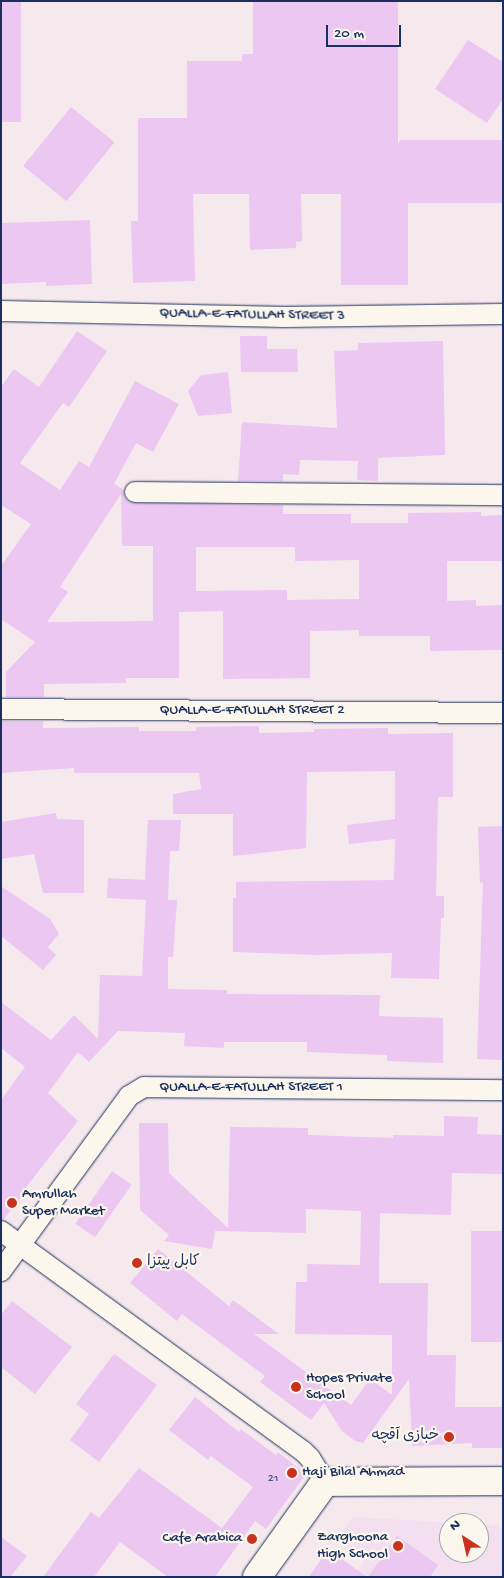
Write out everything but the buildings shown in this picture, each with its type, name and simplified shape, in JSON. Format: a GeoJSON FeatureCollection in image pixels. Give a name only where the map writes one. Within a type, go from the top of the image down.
{"type":"FeatureCollection","features":[{"type":"Feature","properties":{"kind":"main road"},"geometry":{"type":"LineString","coordinates":[[257,1577],[325,1482],[503,1481]]}},
{"type":"Feature","properties":{"kind":"street","name":"QUALLA-E-FATULLAH STREET 3"},"geometry":{"type":"LineString","coordinates":[[1,311],[284,317],[503,314]]}},
{"type":"Feature","properties":{"kind":"street"},"geometry":{"type":"LineString","coordinates":[[135,492],[503,495]]}},
{"type":"Feature","properties":{"kind":"street","name":"QUALLA-E-FATULLAH STREET 2"},"geometry":{"type":"LineString","coordinates":[[1,710],[503,714]]}},
{"type":"Feature","properties":{"kind":"street","name":"QUALLA-E-FATULLAH STREET 1"},"geometry":{"type":"LineString","coordinates":[[1,1271],[129,1096],[144,1087],[503,1090]]}},
{"type":"Feature","properties":{"kind":"street"},"geometry":{"type":"LineString","coordinates":[[1,1231],[303,1450],[325,1482]]}},
{"type":"Feature","properties":{"kind":"shaded area","name":"Zarghoona High School"},"geometry":{"type":"Polygon","coordinates":[[[353,1517],[439,1522],[439,1563],[489,1563],[489,1525],[497,1525],[503,1530],[503,1577],[352,1577],[365,1559],[337,1539],[353,1517]]]}},
{"type":"Feature","properties":{"kind":"place","name":"Amrullah Super Market"},"geometry":{"type":"Point","coordinates":[12,1203]}},
{"type":"Feature","properties":{"kind":"place","name":"کابل پیتزا"},"geometry":{"type":"Point","coordinates":[137,1263]}},
{"type":"Feature","properties":{"kind":"place","name":"Hopes Private School"},"geometry":{"type":"Point","coordinates":[296,1387]}},
{"type":"Feature","properties":{"kind":"place","name":"خبازی آقچه"},"geometry":{"type":"Point","coordinates":[449,1437]}},
{"type":"Feature","properties":{"kind":"place","name":"Haji Bilal Ahmad"},"geometry":{"type":"Point","coordinates":[292,1473]}},
{"type":"Feature","properties":{"kind":"place","name":"Cafe Arabica"},"geometry":{"type":"Point","coordinates":[252,1539]}},
{"type":"Feature","properties":{"kind":"place","name":"Zarghoona High School"},"geometry":{"type":"Point","coordinates":[398,1546]}}]}
